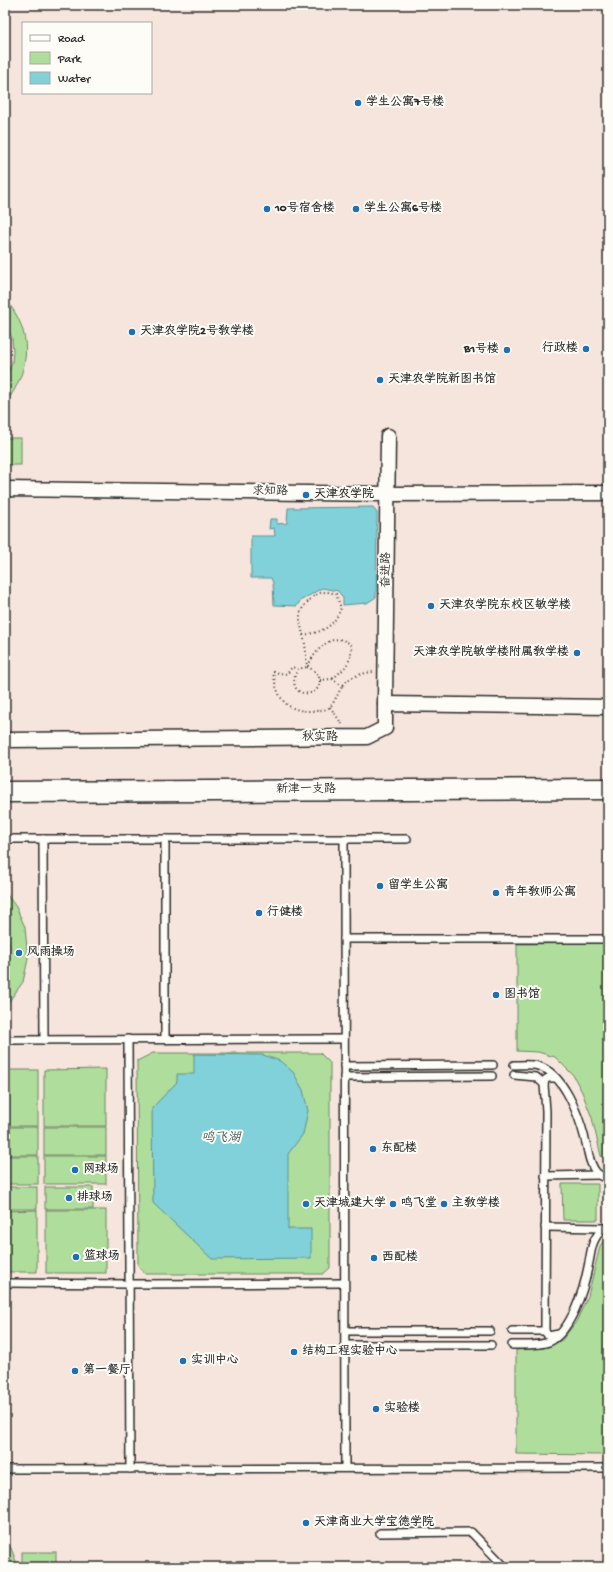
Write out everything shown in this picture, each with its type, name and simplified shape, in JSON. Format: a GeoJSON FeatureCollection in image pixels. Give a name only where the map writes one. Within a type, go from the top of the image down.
{"type":"FeatureCollection","features":[{"type":"Feature","properties":{"kind":"street","name":"奋进路"},"geometry":{"type":"LineString","coordinates":[[385,704],[388,436]]}},
{"type":"Feature","properties":{"kind":"street","name":"求知路"},"geometry":{"type":"LineString","coordinates":[[5,489],[388,494],[608,493]]}},
{"type":"Feature","properties":{"kind":"street"},"geometry":{"type":"LineString","coordinates":[[385,704],[608,707]]}},
{"type":"Feature","properties":{"kind":"street","name":"秋实路"},"geometry":{"type":"LineString","coordinates":[[5,740],[367,738],[385,728],[385,704]]}},
{"type":"Feature","properties":{"kind":"street","name":"新津一支路"},"geometry":{"type":"LineString","coordinates":[[5,792],[608,789]]}},
{"type":"Feature","properties":{"kind":"lane"},"geometry":{"type":"LineString","coordinates":[[5,839],[407,839]]}},
{"type":"Feature","properties":{"kind":"lane"},"geometry":{"type":"LineString","coordinates":[[43,839],[44,1040]]}},
{"type":"Feature","properties":{"kind":"lane"},"geometry":{"type":"LineString","coordinates":[[165,839],[165,1039]]}},
{"type":"Feature","properties":{"kind":"lane"},"geometry":{"type":"LineString","coordinates":[[344,839],[345,1468]]}},
{"type":"Feature","properties":{"kind":"lane"},"geometry":{"type":"LineString","coordinates":[[344,939],[608,939]]}},
{"type":"Feature","properties":{"kind":"lane"},"geometry":{"type":"LineString","coordinates":[[128,1039],[130,1469]]}},
{"type":"Feature","properties":{"kind":"lane"},"geometry":{"type":"LineString","coordinates":[[5,1040],[344,1039]]}},
{"type":"Feature","properties":{"kind":"lane"},"geometry":{"type":"LineString","coordinates":[[344,1066],[493,1065]]}},
{"type":"Feature","properties":{"kind":"lane"},"geometry":{"type":"LineString","coordinates":[[514,1065],[539,1066],[547,1070],[556,1078],[571,1101],[583,1133],[589,1158],[597,1173],[608,1179]]}},
{"type":"Feature","properties":{"kind":"lane"},"geometry":{"type":"LineString","coordinates":[[514,1075],[536,1077],[544,1084]]}},
{"type":"Feature","properties":{"kind":"lane"},"geometry":{"type":"LineString","coordinates":[[344,1077],[492,1076]]}},
{"type":"Feature","properties":{"kind":"lane"},"geometry":{"type":"LineString","coordinates":[[556,1078],[548,1078],[545,1080],[544,1084],[545,1331],[548,1336],[559,1334]]}},
{"type":"Feature","properties":{"kind":"lane"},"geometry":{"type":"LineString","coordinates":[[545,1176],[600,1175]]}},
{"type":"Feature","properties":{"kind":"lane"},"geometry":{"type":"LineString","coordinates":[[545,1227],[606,1228]]}},
{"type":"Feature","properties":{"kind":"lane"},"geometry":{"type":"LineString","coordinates":[[512,1345],[542,1344],[559,1334],[578,1303],[586,1278],[593,1240],[606,1228]]}},
{"type":"Feature","properties":{"kind":"lane"},"geometry":{"type":"LineString","coordinates":[[5,1283],[129,1284],[344,1282]]}},
{"type":"Feature","properties":{"kind":"lane"},"geometry":{"type":"LineString","coordinates":[[345,1332],[490,1331]]}},
{"type":"Feature","properties":{"kind":"lane"},"geometry":{"type":"LineString","coordinates":[[512,1331],[545,1331]]}},
{"type":"Feature","properties":{"kind":"lane"},"geometry":{"type":"LineString","coordinates":[[345,1345],[491,1345]]}},
{"type":"Feature","properties":{"kind":"lane"},"geometry":{"type":"LineString","coordinates":[[5,1469],[608,1468]]}},
{"type":"Feature","properties":{"kind":"lane"},"geometry":{"type":"LineString","coordinates":[[380,1533],[471,1532],[505,1567]]}},
{"type":"Feature","properties":{"kind":"path"},"geometry":{"type":"LineString","coordinates":[[303,636],[317,633],[328,627],[338,618],[341,608],[336,594],[330,592],[315,594],[304,606],[300,614],[300,624],[307,667]]}},
{"type":"Feature","properties":{"kind":"path"},"geometry":{"type":"LineString","coordinates":[[307,667],[312,657],[325,643],[342,639],[347,641],[351,645],[352,653],[349,663],[332,679],[320,680]]}},
{"type":"Feature","properties":{"kind":"path"},"geometry":{"type":"LineString","coordinates":[[298,669],[294,681],[295,687],[299,692],[305,694],[314,692],[318,688],[320,680],[317,673],[307,667],[298,669],[292,667],[286,674],[273,672],[277,691],[283,702],[294,710],[305,712],[317,711],[330,707],[347,680],[363,674]]}},
{"type":"Feature","properties":{"kind":"path"},"geometry":{"type":"LineString","coordinates":[[332,679],[343,686]]}},
{"type":"Feature","properties":{"kind":"path"},"geometry":{"type":"LineString","coordinates":[[330,707],[346,729]]}},
{"type":"Feature","properties":{"kind":"green space"},"geometry":{"type":"Polygon","coordinates":[[[5,299],[21,325],[25,338],[26,351],[20,378],[14,391],[5,404],[5,380],[12,363],[13,351],[12,338],[5,321],[5,299]]]}},
{"type":"Feature","properties":{"kind":"green space"},"geometry":{"type":"Polygon","coordinates":[[[5,438],[21,438],[21,465],[5,465],[5,438]]]}},
{"type":"Feature","properties":{"kind":"green space","name":"风雨操场"},"geometry":{"type":"Polygon","coordinates":[[[5,892],[16,907],[25,927],[28,959],[23,982],[5,1007],[5,973],[9,960],[10,947],[5,925],[5,892]]]}},
{"type":"Feature","properties":{"kind":"green space"},"geometry":{"type":"Polygon","coordinates":[[[608,943],[607,1161],[601,1156],[592,1118],[582,1092],[573,1075],[555,1057],[538,1052],[517,1051],[517,944],[608,943]]]}},
{"type":"Feature","properties":{"kind":"green space","name":"鸣飞湖"},"geometry":{"type":"Polygon","coordinates":[[[153,1053],[320,1053],[330,1063],[330,1268],[323,1274],[145,1274],[138,1265],[137,1061],[153,1053]]]}},
{"type":"Feature","properties":{"kind":"green space"},"geometry":{"type":"Polygon","coordinates":[[[106,1069],[106,1126],[44,1126],[44,1070],[106,1069]]]}},
{"type":"Feature","properties":{"kind":"green space"},"geometry":{"type":"Polygon","coordinates":[[[5,1070],[38,1070],[38,1126],[5,1126],[5,1070]]]}},
{"type":"Feature","properties":{"kind":"green space"},"geometry":{"type":"Polygon","coordinates":[[[5,1127],[38,1127],[38,1155],[5,1155],[5,1127]]]}},
{"type":"Feature","properties":{"kind":"green space","name":"网球场"},"geometry":{"type":"Polygon","coordinates":[[[44,1127],[106,1127],[106,1155],[44,1155],[44,1127]]]}},
{"type":"Feature","properties":{"kind":"green space"},"geometry":{"type":"Polygon","coordinates":[[[5,1156],[38,1156],[38,1184],[5,1184],[5,1156]]]}},
{"type":"Feature","properties":{"kind":"green space","name":"网球场"},"geometry":{"type":"Polygon","coordinates":[[[44,1156],[106,1156],[106,1184],[44,1184],[44,1156]]]}},
{"type":"Feature","properties":{"kind":"green space"},"geometry":{"type":"Polygon","coordinates":[[[562,1184],[598,1184],[598,1220],[563,1220],[562,1184]]]}},
{"type":"Feature","properties":{"kind":"green space"},"geometry":{"type":"Polygon","coordinates":[[[5,1187],[37,1187],[37,1209],[5,1209],[5,1187]]]}},
{"type":"Feature","properties":{"kind":"green space","name":"排球场"},"geometry":{"type":"Polygon","coordinates":[[[45,1187],[93,1187],[93,1209],[45,1209],[45,1187]]]}},
{"type":"Feature","properties":{"kind":"green space"},"geometry":{"type":"Polygon","coordinates":[[[37,1210],[37,1272],[5,1272],[5,1211],[37,1210]]]}},
{"type":"Feature","properties":{"kind":"green space"},"geometry":{"type":"Polygon","coordinates":[[[46,1210],[106,1210],[106,1273],[46,1273],[46,1210]]]}},
{"type":"Feature","properties":{"kind":"green space"},"geometry":{"type":"Polygon","coordinates":[[[608,1238],[608,1455],[516,1454],[516,1350],[543,1348],[562,1340],[576,1322],[588,1296],[600,1246],[604,1240],[608,1238]]]}},
{"type":"Feature","properties":{"kind":"green space"},"geometry":{"type":"Polygon","coordinates":[[[5,1540],[11,1548],[18,1567],[5,1567],[5,1540]]]}},
{"type":"Feature","properties":{"kind":"green space"},"geometry":{"type":"Polygon","coordinates":[[[22,1552],[56,1552],[56,1567],[22,1567],[22,1552]]]}},
{"type":"Feature","properties":{"kind":"water"},"geometry":{"type":"Polygon","coordinates":[[[373,507],[377,513],[376,597],[367,603],[343,605],[343,598],[338,591],[322,588],[300,601],[297,606],[274,605],[273,583],[271,578],[251,578],[251,536],[275,536],[274,528],[269,529],[270,519],[277,519],[277,524],[287,523],[288,508],[373,507]]]}},
{"type":"Feature","properties":{"kind":"water","name":"鸣飞湖"},"geometry":{"type":"Polygon","coordinates":[[[194,1054],[263,1055],[280,1061],[293,1072],[303,1090],[308,1111],[303,1134],[288,1154],[288,1229],[311,1229],[311,1258],[212,1259],[153,1203],[152,1108],[177,1082],[177,1074],[194,1074],[194,1054]]]}},
{"type":"Feature","properties":{"kind":"place","name":"学生公寓7号楼"},"geometry":{"type":"Point","coordinates":[358,103]}},
{"type":"Feature","properties":{"kind":"place","name":"10号宿舍楼"},"geometry":{"type":"Point","coordinates":[267,209]}},
{"type":"Feature","properties":{"kind":"place","name":"学生公寓6号楼"},"geometry":{"type":"Point","coordinates":[356,209]}},
{"type":"Feature","properties":{"kind":"place","name":"天津农学院2号教学楼"},"geometry":{"type":"Point","coordinates":[132,332]}},
{"type":"Feature","properties":{"kind":"place","name":"行政楼"},"geometry":{"type":"Point","coordinates":[586,349]}},
{"type":"Feature","properties":{"kind":"place","name":"B1号楼"},"geometry":{"type":"Point","coordinates":[507,350]}},
{"type":"Feature","properties":{"kind":"place","name":"天津农学院新图书馆"},"geometry":{"type":"Point","coordinates":[380,380]}},
{"type":"Feature","properties":{"kind":"place","name":"天津农学院"},"geometry":{"type":"Point","coordinates":[306,495]}},
{"type":"Feature","properties":{"kind":"place","name":"天津农学院东校区敏学楼"},"geometry":{"type":"Point","coordinates":[431,606]}},
{"type":"Feature","properties":{"kind":"place","name":"天津农学院敏学楼附属教学楼"},"geometry":{"type":"Point","coordinates":[577,653]}},
{"type":"Feature","properties":{"kind":"place","name":"留学生公寓"},"geometry":{"type":"Point","coordinates":[380,886]}},
{"type":"Feature","properties":{"kind":"place","name":"青年教师公寓"},"geometry":{"type":"Point","coordinates":[496,893]}},
{"type":"Feature","properties":{"kind":"place","name":"行健楼"},"geometry":{"type":"Point","coordinates":[259,913]}},
{"type":"Feature","properties":{"kind":"place","name":"风雨操场"},"geometry":{"type":"Point","coordinates":[19,953]}},
{"type":"Feature","properties":{"kind":"place","name":"图书馆"},"geometry":{"type":"Point","coordinates":[496,995]}},
{"type":"Feature","properties":{"kind":"place","name":"东配楼"},"geometry":{"type":"Point","coordinates":[373,1149]}},
{"type":"Feature","properties":{"kind":"place","name":"网球场"},"geometry":{"type":"Point","coordinates":[75,1170]}},
{"type":"Feature","properties":{"kind":"place","name":"排球场"},"geometry":{"type":"Point","coordinates":[69,1198]}},
{"type":"Feature","properties":{"kind":"place","name":"天津城建大学"},"geometry":{"type":"Point","coordinates":[306,1204]}},
{"type":"Feature","properties":{"kind":"place","name":"鸣飞堂"},"geometry":{"type":"Point","coordinates":[393,1204]}},
{"type":"Feature","properties":{"kind":"place","name":"主教学楼"},"geometry":{"type":"Point","coordinates":[444,1204]}},
{"type":"Feature","properties":{"kind":"place","name":"篮球场"},"geometry":{"type":"Point","coordinates":[76,1257]}},
{"type":"Feature","properties":{"kind":"place","name":"西配楼"},"geometry":{"type":"Point","coordinates":[374,1258]}},
{"type":"Feature","properties":{"kind":"place","name":"结构工程实验中心"},"geometry":{"type":"Point","coordinates":[294,1352]}},
{"type":"Feature","properties":{"kind":"place","name":"实训中心"},"geometry":{"type":"Point","coordinates":[183,1361]}},
{"type":"Feature","properties":{"kind":"place","name":"第一餐厅"},"geometry":{"type":"Point","coordinates":[75,1371]}},
{"type":"Feature","properties":{"kind":"place","name":"实验楼"},"geometry":{"type":"Point","coordinates":[376,1409]}},
{"type":"Feature","properties":{"kind":"place","name":"天津商业大学宝德学院"},"geometry":{"type":"Point","coordinates":[306,1523]}}]}
